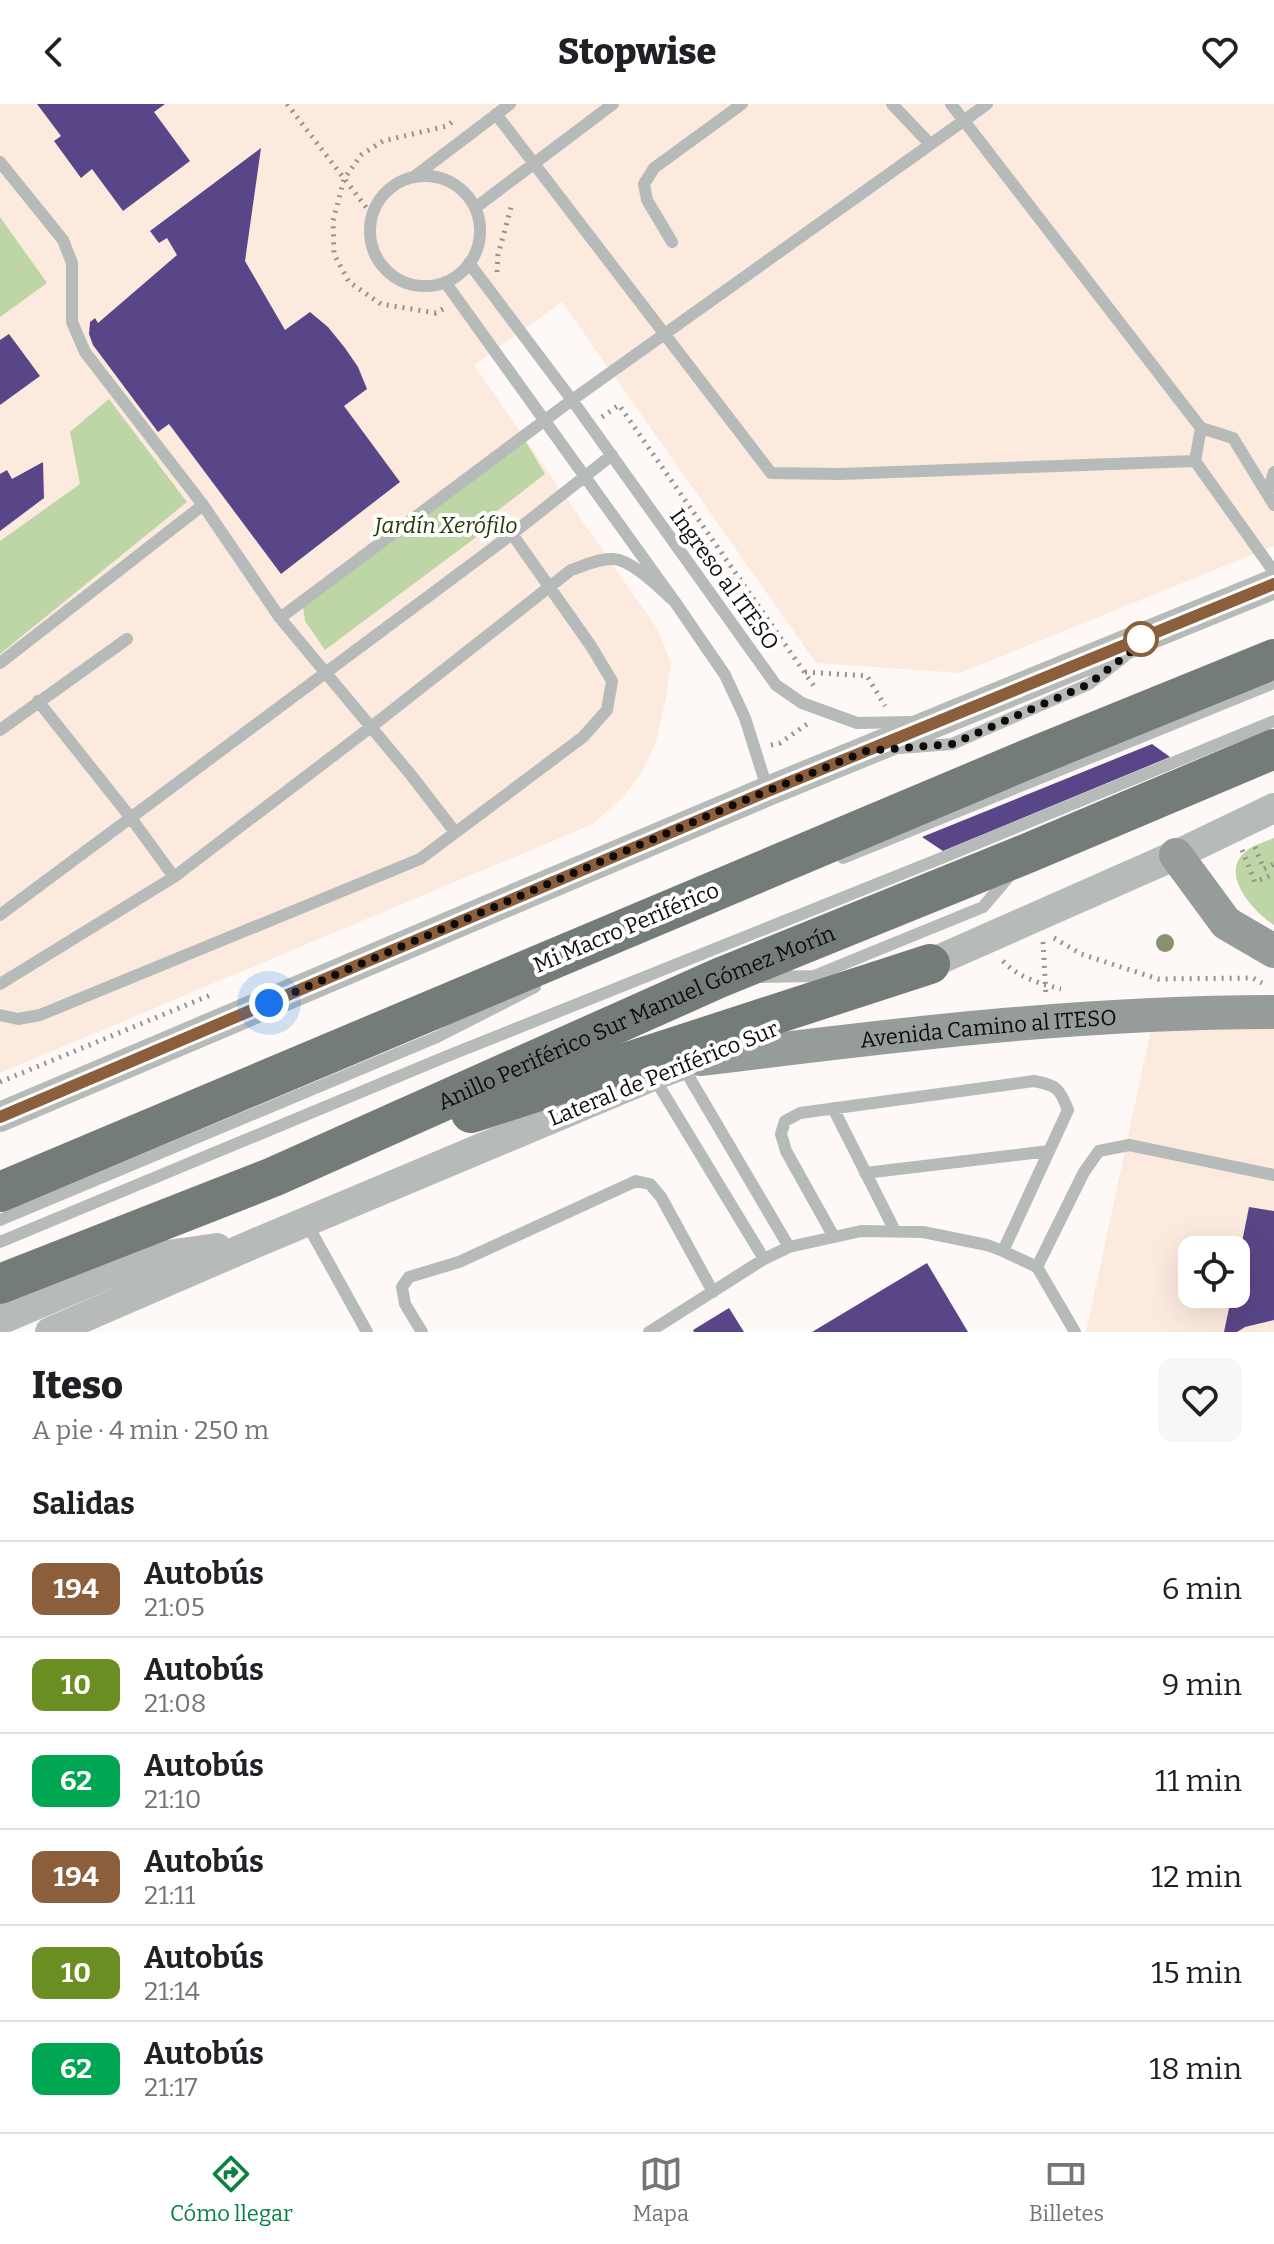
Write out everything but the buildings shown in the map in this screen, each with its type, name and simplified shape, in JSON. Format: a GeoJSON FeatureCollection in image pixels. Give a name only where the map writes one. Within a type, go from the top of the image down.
{"type":"FeatureCollection","features":[{"type":"Feature","properties":{"kind":"highway"},"geometry":{"type":"LineString","coordinates":[[1028,759],[1274,636]]}},
{"type":"Feature","properties":{"kind":"highway"},"geometry":{"type":"LineString","coordinates":[[0,1192],[1028,759],[1274,659]]}},
{"type":"Feature","properties":{"kind":"highway","name":"Anillo Periférico Sur Manuel Gómez Morín"},"geometry":{"type":"LineString","coordinates":[[0,1284],[273,1177],[719,978],[1274,749]]}},
{"type":"Feature","properties":{"kind":"highway"},"geometry":{"type":"LineString","coordinates":[[273,1177],[930,964]]}},
{"type":"Feature","properties":{"kind":"main road"},"geometry":{"type":"LineString","coordinates":[[1176,855],[1226,923],[1274,951]]}},
{"type":"Feature","properties":{"kind":"main road","name":"Avenida Camino al ITESO"},"geometry":{"type":"LineString","coordinates":[[692,1062],[918,1032],[1206,1012],[1274,1012]]}},
{"type":"Feature","properties":{"kind":"street"},"geometry":{"type":"LineString","coordinates":[[0,1117],[768,791],[1274,584]]}},
{"type":"Feature","properties":{"kind":"street","name":"Lateral de Periférico Sur"},"geometry":{"type":"LineString","coordinates":[[50,1332],[653,1076],[930,964],[1274,808]]}},
{"type":"Feature","properties":{"kind":"street"},"geometry":{"type":"LineString","coordinates":[[0,1320],[146,1258],[258,1242]]}},
{"type":"Feature","properties":{"kind":"lane"},"geometry":{"type":"LineString","coordinates":[[415,176],[450,182],[465,193],[475,208],[479,222],[480,236],[469,263],[445,282],[425,286],[405,282],[387,272],[372,246],[372,215],[381,197],[396,184],[415,176],[510,104]]}},
{"type":"Feature","properties":{"kind":"lane"},"geometry":{"type":"LineString","coordinates":[[475,208],[613,104]]}},
{"type":"Feature","properties":{"kind":"lane"},"geometry":{"type":"LineString","coordinates":[[672,242],[647,200],[644,184],[654,168],[742,104]]}},
{"type":"Feature","properties":{"kind":"lane"},"geometry":{"type":"LineString","coordinates":[[892,104],[930,144]]}},
{"type":"Feature","properties":{"kind":"lane"},"geometry":{"type":"LineString","coordinates":[[951,104],[1201,428],[1233,438],[1271,500]]}},
{"type":"Feature","properties":{"kind":"lane"},"geometry":{"type":"LineString","coordinates":[[280,618],[572,400],[987,104]]}},
{"type":"Feature","properties":{"kind":"lane"},"geometry":{"type":"LineString","coordinates":[[496,114],[771,473],[1195,461]]}},
{"type":"Feature","properties":{"kind":"lane"},"geometry":{"type":"LineString","coordinates":[[0,162],[63,240],[72,263],[72,322],[85,352],[203,505],[280,618],[455,832]]}},
{"type":"Feature","properties":{"kind":"lane","name":"Ingreso al ITESO"},"geometry":{"type":"LineString","coordinates":[[469,263],[572,400],[776,685],[802,703],[857,723],[937,722]]}},
{"type":"Feature","properties":{"kind":"lane"},"geometry":{"type":"LineString","coordinates":[[445,282],[725,675],[745,718],[768,791]]}},
{"type":"Feature","properties":{"kind":"lane"},"geometry":{"type":"LineString","coordinates":[[1201,428],[1195,461],[1274,572]]}},
{"type":"Feature","properties":{"kind":"lane"},"geometry":{"type":"LineString","coordinates":[[0,915],[512,534],[612,455]]}},
{"type":"Feature","properties":{"kind":"lane"},"geometry":{"type":"LineString","coordinates":[[1271,500],[1274,472]]}},
{"type":"Feature","properties":{"kind":"lane"},"geometry":{"type":"LineString","coordinates":[[0,663],[203,505]]}},
{"type":"Feature","properties":{"kind":"lane"},"geometry":{"type":"LineString","coordinates":[[0,1015],[18,1019],[40,1015],[420,859],[583,737],[607,710],[612,681],[512,534]]}},
{"type":"Feature","properties":{"kind":"lane"},"geometry":{"type":"LineString","coordinates":[[0,984],[174,877],[571,570],[614,559],[629,564],[675,602]]}},
{"type":"Feature","properties":{"kind":"lane"},"geometry":{"type":"LineString","coordinates":[[866,751],[952,744],[1089,684],[1155,633]]}},
{"type":"Feature","properties":{"kind":"lane"},"geometry":{"type":"LineString","coordinates":[[0,730],[127,639]]}},
{"type":"Feature","properties":{"kind":"lane"},"geometry":{"type":"LineString","coordinates":[[833,862],[1274,683]]}},
{"type":"Feature","properties":{"kind":"lane"},"geometry":{"type":"LineString","coordinates":[[38,701],[174,877]]}},
{"type":"Feature","properties":{"kind":"lane"},"geometry":{"type":"LineString","coordinates":[[0,1242],[445,1057],[1274,721]]}},
{"type":"Feature","properties":{"kind":"lane","name":"Mi Macro Periférico"},"geometry":{"type":"LineString","coordinates":[[0,1220],[437,1037],[542,983]]}},
{"type":"Feature","properties":{"kind":"lane"},"geometry":{"type":"LineString","coordinates":[[692,1062],[789,1247]]}},
{"type":"Feature","properties":{"kind":"lane"},"geometry":{"type":"LineString","coordinates":[[653,1076],[764,1259]]}},
{"type":"Feature","properties":{"kind":"lane"},"geometry":{"type":"LineString","coordinates":[[834,1237],[786,1151],[781,1134],[785,1121],[800,1113],[833,1108],[1034,1081],[1052,1084],[1062,1093],[1068,1110],[1003,1251]]}},
{"type":"Feature","properties":{"kind":"lane"},"geometry":{"type":"LineString","coordinates":[[833,1108],[895,1231]]}},
{"type":"Feature","properties":{"kind":"lane"},"geometry":{"type":"LineString","coordinates":[[1037,1267],[1084,1172],[1099,1151],[1129,1145],[1274,1175]]}},
{"type":"Feature","properties":{"kind":"lane"},"geometry":{"type":"LineString","coordinates":[[865,1173],[1049,1151]]}},
{"type":"Feature","properties":{"kind":"lane"},"geometry":{"type":"LineString","coordinates":[[422,1332],[405,1304],[402,1287],[409,1277],[459,1262],[636,1181],[650,1184],[661,1197],[713,1292]]}},
{"type":"Feature","properties":{"kind":"lane"},"geometry":{"type":"LineString","coordinates":[[306,1222],[367,1332]]}},
{"type":"Feature","properties":{"kind":"lane"},"geometry":{"type":"LineString","coordinates":[[649,1332],[764,1259],[789,1247],[861,1231],[895,1231],[923,1232],[987,1245],[1037,1267],[1075,1332]]}},
{"type":"Feature","properties":{"kind":"path"},"geometry":{"type":"LineString","coordinates":[[287,104],[372,215]]}},
{"type":"Feature","properties":{"kind":"path"},"geometry":{"type":"LineString","coordinates":[[447,126],[383,141],[361,155],[344,179],[333,221],[334,254],[349,282],[381,304],[436,313],[459,302]]}},
{"type":"Feature","properties":{"kind":"path"},"geometry":{"type":"LineString","coordinates":[[497,273],[498,255],[513,200]]}},
{"type":"Feature","properties":{"kind":"path"},"geometry":{"type":"LineString","coordinates":[[804,671],[867,676],[895,722]]}},
{"type":"Feature","properties":{"kind":"path"},"geometry":{"type":"LineString","coordinates":[[756,748],[780,743],[822,711]]}},
{"type":"Feature","properties":{"kind":"path"},"geometry":{"type":"LineString","coordinates":[[1231,859],[1252,841]]}},
{"type":"Feature","properties":{"kind":"path"},"geometry":{"type":"LineString","coordinates":[[1255,882],[1274,874]]}},
{"type":"Feature","properties":{"kind":"path"},"geometry":{"type":"LineString","coordinates":[[1047,1022],[1042,931],[1081,954],[1158,979],[1253,978],[1274,988]]}},
{"type":"Feature","properties":{"kind":"shaded area"},"geometry":{"type":"Polygon","coordinates":[[[0,104],[1274,104],[1274,546],[960,673],[816,663],[562,302],[474,365],[658,630],[671,663],[656,742],[643,770],[623,797],[593,824],[0,1073],[0,104]]]}},
{"type":"Feature","properties":{"kind":"shaded area"},"geometry":{"type":"Polygon","coordinates":[[[1274,1025],[1274,1332],[1086,1332],[1151,1029],[1274,1025]]]}},
{"type":"Feature","properties":{"kind":"green space"},"geometry":{"type":"Polygon","coordinates":[[[0,217],[47,283],[0,317],[0,217]]]}},
{"type":"Feature","properties":{"kind":"green space"},"geometry":{"type":"Polygon","coordinates":[[[109,399],[187,502],[0,654],[0,541],[80,484],[70,432],[109,399]]]}},
{"type":"Feature","properties":{"kind":"green space","name":"Jardín Xerófilo"},"geometry":{"type":"Polygon","coordinates":[[[523,437],[545,474],[483,522],[487,529],[325,650],[305,621],[303,607],[523,437]]]}},
{"type":"Feature","properties":{"kind":"green space"},"geometry":{"type":"Polygon","coordinates":[[[1274,838],[1274,925],[1249,902],[1237,882],[1236,871],[1238,861],[1245,852],[1274,838]]]}},
{"type":"Feature","properties":{"kind":"bus line","name":"194"},"geometry":{"type":"LineString","coordinates":[[0,1117],[768,791],[1274,584]]}},
{"type":"Feature","properties":{"kind":"route"},"geometry":{"type":"LineString","coordinates":[[269,1003],[866,751],[952,744],[1089,684],[1133,650],[1141,639]]}}]}
